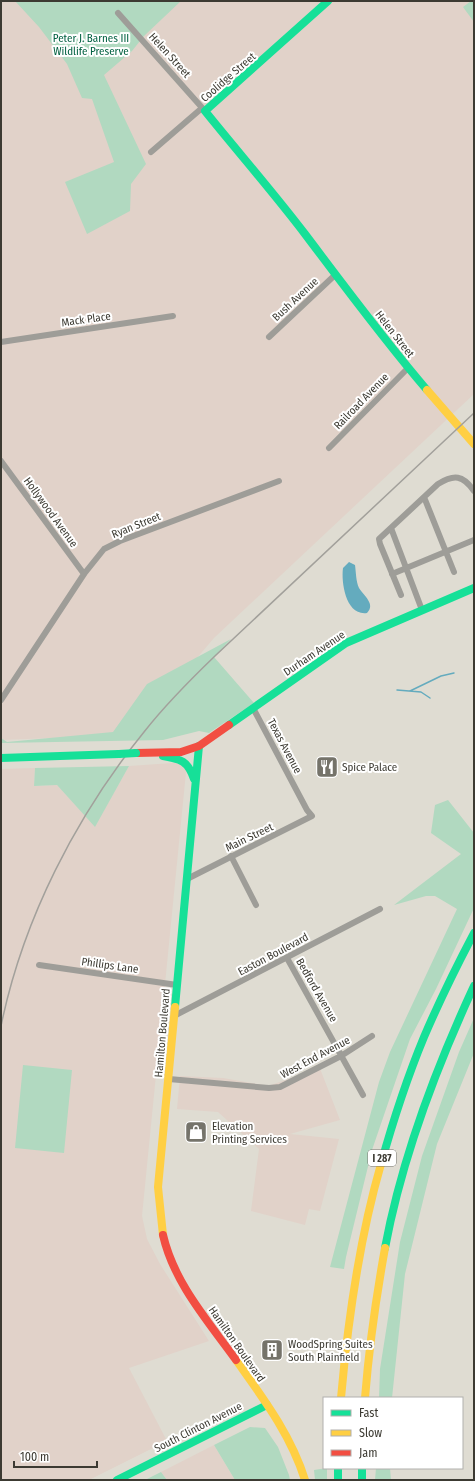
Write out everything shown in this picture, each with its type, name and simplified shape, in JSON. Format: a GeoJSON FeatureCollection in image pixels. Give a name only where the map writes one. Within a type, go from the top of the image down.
{"type":"FeatureCollection","features":[{"type":"Feature","properties":{"kind":"main road","name":"Coolidge Street"},"geometry":{"type":"LineString","coordinates":[[304,233],[204,110],[328,1]]}},
{"type":"Feature","properties":{"kind":"main road","name":"Helen Street"},"geometry":{"type":"LineString","coordinates":[[304,233],[408,368],[474,444]]}},
{"type":"Feature","properties":{"kind":"main road","name":"Durham Avenue"},"geometry":{"type":"LineString","coordinates":[[199,746],[346,643],[474,588]]}},
{"type":"Feature","properties":{"kind":"main road"},"geometry":{"type":"LineString","coordinates":[[1,758],[181,752],[199,746]]}},
{"type":"Feature","properties":{"kind":"main road","name":"Hamilton Boulevard"},"geometry":{"type":"LineString","coordinates":[[199,746],[158,1187],[160,1217],[170,1260],[180,1280],[198,1308],[267,1405],[293,1446],[305,1480]]}},
{"type":"Feature","properties":{"kind":"main road"},"geometry":{"type":"LineString","coordinates":[[151,753],[178,759],[186,763],[191,768],[196,782]]}},
{"type":"Feature","properties":{"kind":"main road","name":"I 287"},"geometry":{"type":"LineString","coordinates":[[341,1397],[352,1293],[362,1238],[383,1156],[405,1089],[424,1038],[474,932]]}},
{"type":"Feature","properties":{"kind":"main road","name":"I 287"},"geometry":{"type":"LineString","coordinates":[[365,1397],[369,1349],[376,1296],[395,1204],[416,1130],[430,1090],[459,1018],[474,986]]}},
{"type":"Feature","properties":{"kind":"main road","name":"South Clinton Avenue"},"geometry":{"type":"LineString","coordinates":[[117,1480],[267,1405]]}},
{"type":"Feature","properties":{"kind":"main road"},"geometry":{"type":"LineString","coordinates":[[338,1469],[338,1480]]}},
{"type":"Feature","properties":{"kind":"main road"},"geometry":{"type":"LineString","coordinates":[[362,1469],[362,1480]]}},
{"type":"Feature","properties":{"kind":"street","name":"Helen Street"},"geometry":{"type":"LineString","coordinates":[[118,13],[204,110]]}},
{"type":"Feature","properties":{"kind":"street"},"geometry":{"type":"LineString","coordinates":[[151,152],[204,110]]}},
{"type":"Feature","properties":{"kind":"street","name":"Bush Avenue"},"geometry":{"type":"LineString","coordinates":[[269,337],[335,275]]}},
{"type":"Feature","properties":{"kind":"street","name":"Mack Place"},"geometry":{"type":"LineString","coordinates":[[1,342],[173,316]]}},
{"type":"Feature","properties":{"kind":"street","name":"Railroad Avenue"},"geometry":{"type":"LineString","coordinates":[[329,448],[408,368]]}},
{"type":"Feature","properties":{"kind":"street","name":"Hollywood Avenue"},"geometry":{"type":"LineString","coordinates":[[1,461],[84,574]]}},
{"type":"Feature","properties":{"kind":"street"},"geometry":{"type":"LineString","coordinates":[[401,595],[379,539],[438,484],[450,477],[460,478],[466,481],[474,491]]}},
{"type":"Feature","properties":{"kind":"street","name":"Ryan Street"},"geometry":{"type":"LineString","coordinates":[[1,700],[84,574],[104,549],[120,541],[278,481]]}},
{"type":"Feature","properties":{"kind":"street"},"geometry":{"type":"LineString","coordinates":[[424,497],[454,572]]}},
{"type":"Feature","properties":{"kind":"street"},"geometry":{"type":"LineString","coordinates":[[391,528],[422,610]]}},
{"type":"Feature","properties":{"kind":"street"},"geometry":{"type":"LineString","coordinates":[[392,574],[474,540]]}},
{"type":"Feature","properties":{"kind":"street","name":"Texas Avenue"},"geometry":{"type":"LineString","coordinates":[[253,708],[307,810]]}},
{"type":"Feature","properties":{"kind":"street","name":"Main Street"},"geometry":{"type":"LineString","coordinates":[[187,878],[312,816],[307,810]]}},
{"type":"Feature","properties":{"kind":"street"},"geometry":{"type":"LineString","coordinates":[[231,856],[256,905]]}},
{"type":"Feature","properties":{"kind":"street","name":"Easton Boulevard"},"geometry":{"type":"LineString","coordinates":[[174,1016],[380,909]]}},
{"type":"Feature","properties":{"kind":"street","name":"Bedford Avenue"},"geometry":{"type":"LineString","coordinates":[[287,958],[341,1056],[364,1094]]}},
{"type":"Feature","properties":{"kind":"street","name":"Phillips Lane"},"geometry":{"type":"LineString","coordinates":[[39,965],[177,985]]}},
{"type":"Feature","properties":{"kind":"street","name":"West End Avenue"},"geometry":{"type":"LineString","coordinates":[[169,1079],[269,1088],[280,1087],[341,1056],[372,1036]]}},
{"type":"Feature","properties":{"kind":"shaded area"},"geometry":{"type":"Polygon","coordinates":[[[1,1],[474,1],[474,394],[214,638],[131,735],[1,740],[1,1]]]}},
{"type":"Feature","properties":{"kind":"shaded area"},"geometry":{"type":"Polygon","coordinates":[[[187,762],[142,1216],[147,1239],[160,1264],[209,1341],[129,1368],[167,1441],[89,1480],[1,1480],[1,769],[35,768],[34,786],[57,785],[95,826],[129,766],[187,762]]]}},
{"type":"Feature","properties":{"kind":"shaded area"},"geometry":{"type":"Polygon","coordinates":[[[319,1066],[340,1120],[290,1134],[339,1139],[320,1211],[309,1209],[305,1225],[251,1211],[259,1149],[218,1112],[177,1109],[180,1076],[223,1078],[268,1086],[309,1072],[319,1066]]]}},
{"type":"Feature","properties":{"kind":"shaded area"},"geometry":{"type":"Polygon","coordinates":[[[214,1445],[235,1480],[167,1480],[161,1472],[214,1445]]]}},
{"type":"Feature","properties":{"kind":"green space","name":"Peter J. Barnes III Wildlife Preserve"},"geometry":{"type":"Polygon","coordinates":[[[15,1],[181,1],[144,36],[132,51],[104,75],[146,164],[131,184],[130,211],[87,234],[65,182],[114,162],[92,99],[82,98],[67,64],[39,27],[15,1]]]}},
{"type":"Feature","properties":{"kind":"green space"},"geometry":{"type":"Polygon","coordinates":[[[471,1],[474,1],[474,22],[463,7],[471,1]]]}},
{"type":"Feature","properties":{"kind":"green space"},"geometry":{"type":"Polygon","coordinates":[[[231,639],[214,657],[254,703],[209,733],[199,731],[163,740],[1,743],[1,738],[7,742],[113,732],[147,684],[231,639]]]}},
{"type":"Feature","properties":{"kind":"green space"},"geometry":{"type":"Polygon","coordinates":[[[129,766],[95,827],[57,785],[34,786],[35,768],[129,766]]]}},
{"type":"Feature","properties":{"kind":"green space"},"geometry":{"type":"Polygon","coordinates":[[[448,800],[474,833],[474,908],[436,989],[410,1039],[372,1150],[344,1269],[330,1267],[379,1082],[390,1052],[457,909],[435,896],[426,896],[394,905],[461,854],[431,833],[435,805],[448,800]]]}},
{"type":"Feature","properties":{"kind":"green space"},"geometry":{"type":"Polygon","coordinates":[[[474,1018],[474,1053],[437,1144],[405,1274],[392,1397],[379,1397],[380,1369],[400,1242],[422,1156],[459,1052],[474,1018]]]}},
{"type":"Feature","properties":{"kind":"green space"},"geometry":{"type":"Polygon","coordinates":[[[23,1065],[72,1070],[64,1153],[15,1148],[23,1065]]]}},
{"type":"Feature","properties":{"kind":"green space"},"geometry":{"type":"Polygon","coordinates":[[[250,1427],[265,1428],[278,1447],[290,1480],[235,1480],[214,1445],[250,1427]]]}},
{"type":"Feature","properties":{"kind":"green space"},"geometry":{"type":"Polygon","coordinates":[[[327,1469],[327,1480],[315,1480],[314,1470],[327,1469]]]}},
{"type":"Feature","properties":{"kind":"green space"},"geometry":{"type":"Polygon","coordinates":[[[376,1469],[390,1469],[391,1480],[375,1480],[376,1469]]]}},
{"type":"Feature","properties":{"kind":"green space"},"geometry":{"type":"Polygon","coordinates":[[[161,1472],[167,1480],[145,1480],[161,1472]]]}},
{"type":"Feature","properties":{"kind":"water"},"geometry":{"type":"Polygon","coordinates":[[[349,562],[355,565],[358,586],[370,603],[367,613],[360,613],[354,609],[346,597],[343,582],[343,568],[349,562]]]}},
{"type":"Feature","properties":{"kind":"waterway"},"geometry":{"type":"LineString","coordinates":[[410,691],[441,676],[454,673]]}},
{"type":"Feature","properties":{"kind":"waterway"},"geometry":{"type":"LineString","coordinates":[[397,690],[421,692],[430,698]]}},
{"type":"Feature","properties":{"kind":"railway"},"geometry":{"type":"LineString","coordinates":[[1,1026],[23,947],[55,870],[96,798],[119,764],[152,722],[207,664],[474,413]]}},
{"type":"Feature","properties":{"kind":"traffic: fast"},"geometry":{"type":"LineString","coordinates":[[328,1],[205,111],[293,218],[380,333],[427,390]]}},
{"type":"Feature","properties":{"kind":"traffic: fast"},"geometry":{"type":"LineString","coordinates":[[229,725],[346,643],[474,588]]}},
{"type":"Feature","properties":{"kind":"traffic: fast"},"geometry":{"type":"LineString","coordinates":[[175,1007],[199,746]]}},
{"type":"Feature","properties":{"kind":"traffic: fast"},"geometry":{"type":"LineString","coordinates":[[119,754],[136,753]]}},
{"type":"Feature","properties":{"kind":"traffic: fast"},"geometry":{"type":"LineString","coordinates":[[1,758],[119,754]]}},
{"type":"Feature","properties":{"kind":"traffic: fast"},"geometry":{"type":"LineString","coordinates":[[163,756],[175,758],[183,762],[189,768],[194,779]]}},
{"type":"Feature","properties":{"kind":"traffic: fast"},"geometry":{"type":"LineString","coordinates":[[381,1164],[390,1132],[418,1052],[454,972],[474,933]]}},
{"type":"Feature","properties":{"kind":"traffic: fast"},"geometry":{"type":"LineString","coordinates":[[385,1248],[401,1180],[421,1114],[446,1050],[474,986]]}},
{"type":"Feature","properties":{"kind":"traffic: fast"},"geometry":{"type":"LineString","coordinates":[[117,1480],[267,1405]]}},
{"type":"Feature","properties":{"kind":"traffic: fast"},"geometry":{"type":"LineString","coordinates":[[338,1469],[338,1480]]}},
{"type":"Feature","properties":{"kind":"traffic: fast"},"geometry":{"type":"LineString","coordinates":[[362,1469],[362,1480]]}},
{"type":"Feature","properties":{"kind":"traffic: slow"},"geometry":{"type":"LineString","coordinates":[[427,390],[474,444]]}},
{"type":"Feature","properties":{"kind":"traffic: slow"},"geometry":{"type":"LineString","coordinates":[[163,1235],[158,1187],[175,1007]]}},
{"type":"Feature","properties":{"kind":"traffic: slow"},"geometry":{"type":"LineString","coordinates":[[341,1397],[355,1280],[366,1222],[381,1164]]}},
{"type":"Feature","properties":{"kind":"traffic: slow"},"geometry":{"type":"LineString","coordinates":[[365,1397],[373,1323],[385,1248]]}},
{"type":"Feature","properties":{"kind":"traffic: slow"},"geometry":{"type":"LineString","coordinates":[[236,1360],[284,1432],[299,1463],[305,1480]]}},
{"type":"Feature","properties":{"kind":"traffic: jam"},"geometry":{"type":"LineString","coordinates":[[136,753],[181,752],[199,746],[229,725]]}},
{"type":"Feature","properties":{"kind":"traffic: jam"},"geometry":{"type":"LineString","coordinates":[[163,1235],[168,1253],[175,1269],[193,1301],[236,1360]]}},
{"type":"Feature","properties":{"kind":"place","name":"Spice Palace"},"geometry":{"type":"Point","coordinates":[327,767]}},
{"type":"Feature","properties":{"kind":"place","name":"Elevation Printing Services"},"geometry":{"type":"Point","coordinates":[196,1132]}},
{"type":"Feature","properties":{"kind":"place","name":"WoodSpring Suites South Plainfield"},"geometry":{"type":"Point","coordinates":[272,1350]}}]}
